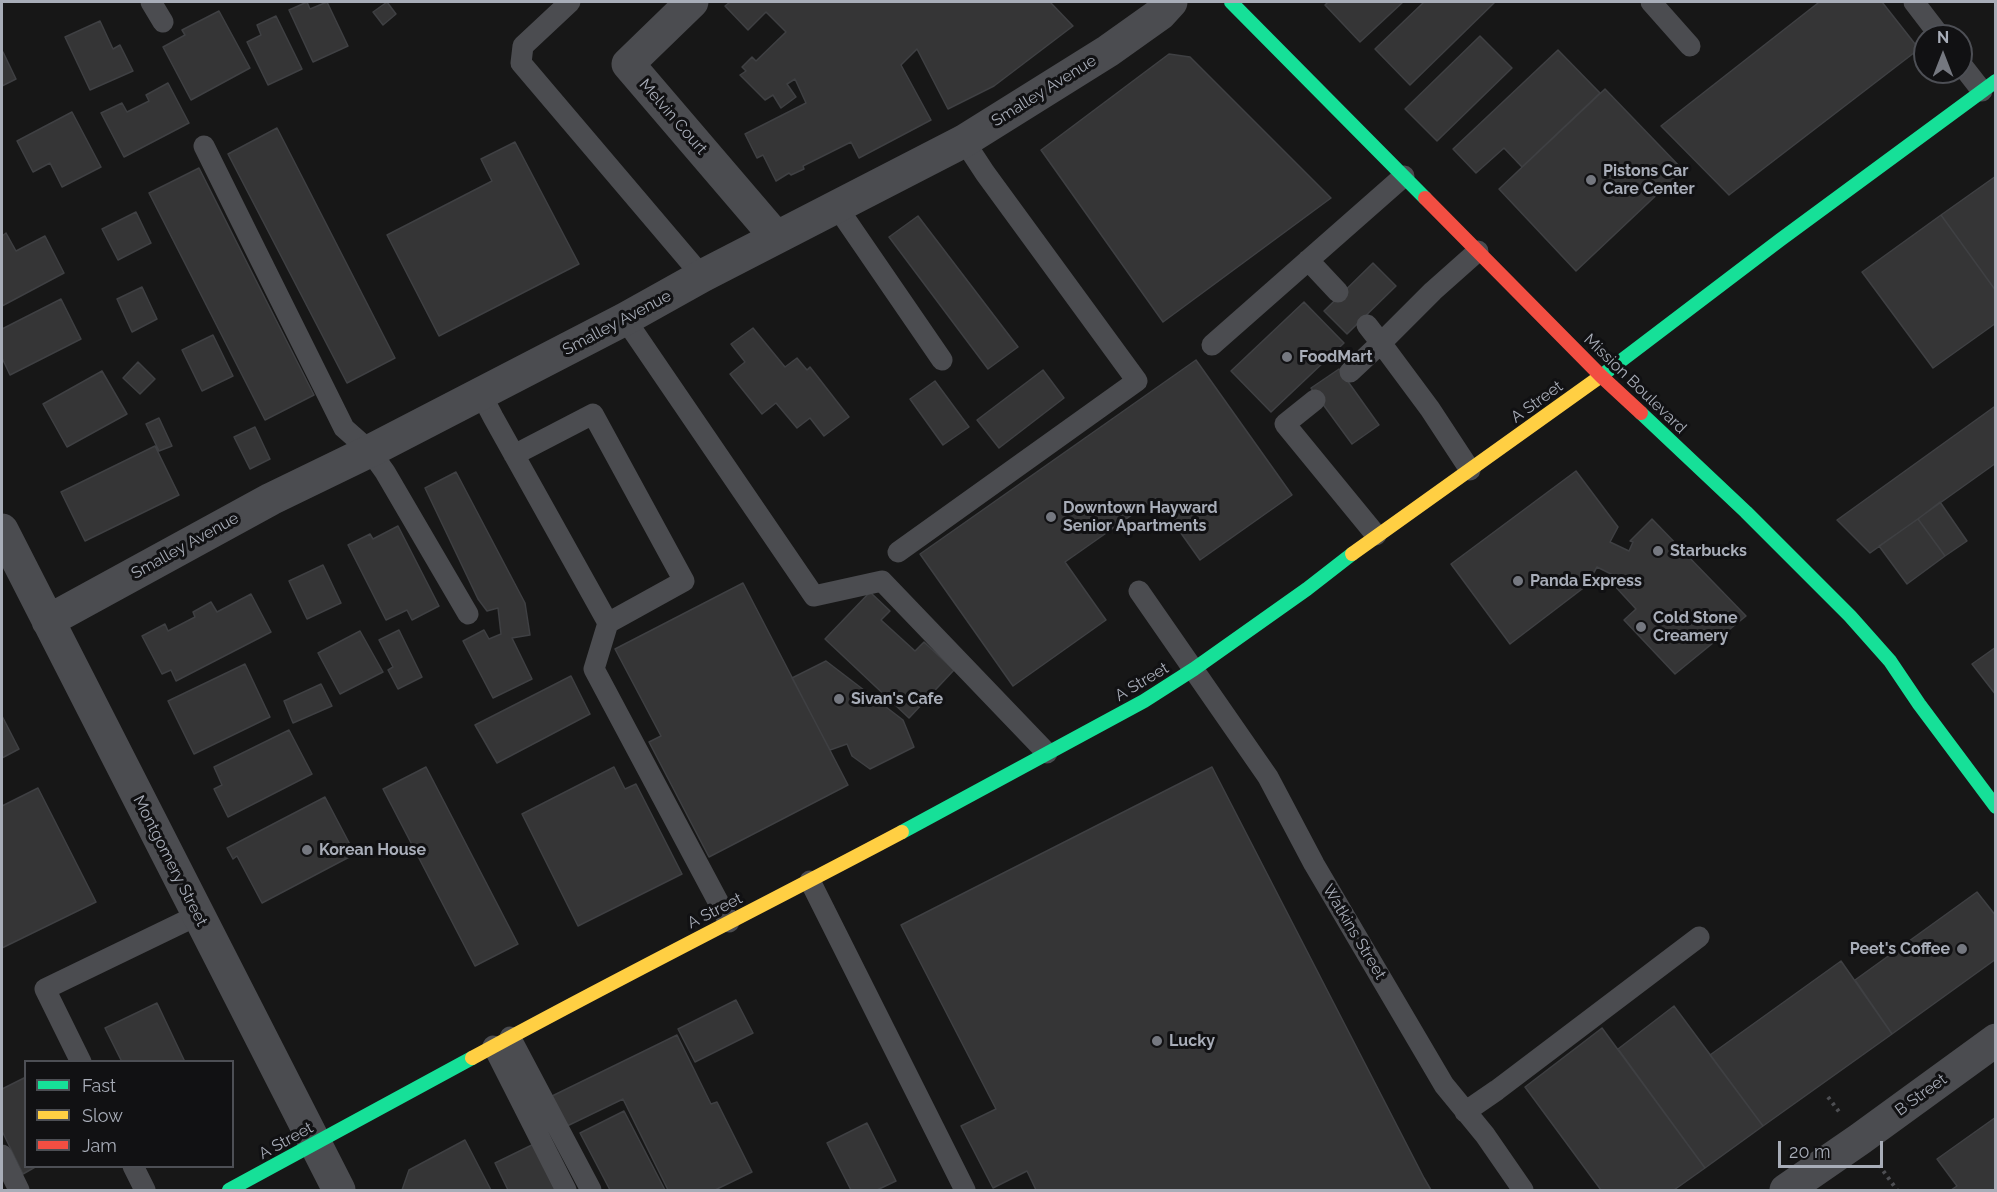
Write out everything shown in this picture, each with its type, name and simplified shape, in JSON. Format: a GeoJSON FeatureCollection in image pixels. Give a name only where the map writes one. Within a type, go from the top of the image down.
{"type":"FeatureCollection","features":[{"type":"Feature","properties":{"kind":"main road","name":"Mission Boulevard"},"geometry":{"type":"LineString","coordinates":[[1232,2],[1601,376],[1801,565],[1858,625],[1890,661],[1995,807]]}},
{"type":"Feature","properties":{"kind":"main road","name":"A Street"},"geometry":{"type":"LineString","coordinates":[[229,1191],[501,1041],[810,881],[1144,701],[1194,669],[1307,589],[1376,535],[1601,376],[1959,106],[1989,86]]}},
{"type":"Feature","properties":{"kind":"street","name":"Melvin Court"},"geometry":{"type":"LineString","coordinates":[[692,2],[628,64],[776,237]]}},
{"type":"Feature","properties":{"kind":"street","name":"Smalley Avenue"},"geometry":{"type":"LineString","coordinates":[[48,621],[271,499],[626,320],[702,276],[964,141],[1108,51],[1160,14],[1171,2]]}},
{"type":"Feature","properties":{"kind":"street","name":"Montgomery Street"},"geometry":{"type":"LineString","coordinates":[[2,530],[339,1191]]}},
{"type":"Feature","properties":{"kind":"street","name":"B Street"},"geometry":{"type":"LineString","coordinates":[[1786,1191],[1860,1140],[1995,1040]]}},
{"type":"Feature","properties":{"kind":"lane"},"geometry":{"type":"LineString","coordinates":[[151,2],[163,22]]}},
{"type":"Feature","properties":{"kind":"lane"},"geometry":{"type":"LineString","coordinates":[[570,2],[523,46],[522,63],[702,276]]}},
{"type":"Feature","properties":{"kind":"lane"},"geometry":{"type":"LineString","coordinates":[[1652,2],[1690,46]]}},
{"type":"Feature","properties":{"kind":"lane"},"geometry":{"type":"LineString","coordinates":[[1914,2],[1931,24]]}},
{"type":"Feature","properties":{"kind":"lane"},"geometry":{"type":"LineString","coordinates":[[1973,73],[1989,86]]}},
{"type":"Feature","properties":{"kind":"lane"},"geometry":{"type":"LineString","coordinates":[[898,552],[1047,455],[1137,381],[964,141]]}},
{"type":"Feature","properties":{"kind":"lane"},"geometry":{"type":"LineString","coordinates":[[204,146],[344,428],[370,451],[385,472],[468,614]]}},
{"type":"Feature","properties":{"kind":"lane"},"geometry":{"type":"LineString","coordinates":[[1212,345],[1404,176]]}},
{"type":"Feature","properties":{"kind":"lane"},"geometry":{"type":"LineString","coordinates":[[837,207],[942,360]]}},
{"type":"Feature","properties":{"kind":"lane"},"geometry":{"type":"LineString","coordinates":[[1350,372],[1433,291],[1478,251]]}},
{"type":"Feature","properties":{"kind":"lane"},"geometry":{"type":"LineString","coordinates":[[1308,260],[1338,292]]}},
{"type":"Feature","properties":{"kind":"lane"},"geometry":{"type":"LineString","coordinates":[[626,320],[814,596],[882,581],[1047,753]]}},
{"type":"Feature","properties":{"kind":"lane"},"geometry":{"type":"LineString","coordinates":[[1367,325],[1430,409],[1470,470]]}},
{"type":"Feature","properties":{"kind":"lane"},"geometry":{"type":"LineString","coordinates":[[481,393],[608,623]]}},
{"type":"Feature","properties":{"kind":"lane"},"geometry":{"type":"LineString","coordinates":[[1315,400],[1285,424],[1376,535]]}},
{"type":"Feature","properties":{"kind":"lane"},"geometry":{"type":"LineString","coordinates":[[514,455],[593,414],[684,581],[608,623],[594,669],[729,922]]}},
{"type":"Feature","properties":{"kind":"lane","name":"Watkins Street"},"geometry":{"type":"LineString","coordinates":[[1139,591],[1268,777],[1314,864],[1438,1075],[1485,1136],[1523,1191]]}},
{"type":"Feature","properties":{"kind":"lane"},"geometry":{"type":"LineString","coordinates":[[810,881],[965,1191]]}},
{"type":"Feature","properties":{"kind":"lane"},"geometry":{"type":"LineString","coordinates":[[80,1060],[45,989],[198,915]]}},
{"type":"Feature","properties":{"kind":"lane"},"geometry":{"type":"LineString","coordinates":[[1465,1112],[1699,937]]}},
{"type":"Feature","properties":{"kind":"lane"},"geometry":{"type":"LineString","coordinates":[[501,1041],[566,1191]]}},
{"type":"Feature","properties":{"kind":"lane"},"geometry":{"type":"LineString","coordinates":[[501,1041],[591,1191]]}},
{"type":"Feature","properties":{"kind":"lane"},"geometry":{"type":"LineString","coordinates":[[2,1155],[19,1191]]}},
{"type":"Feature","properties":{"kind":"lane"},"geometry":{"type":"LineString","coordinates":[[134,1168],[145,1191]]}},
{"type":"Feature","properties":{"kind":"path"},"geometry":{"type":"LineString","coordinates":[[1828,1097],[1845,1119]]}},
{"type":"Feature","properties":{"kind":"path"},"geometry":{"type":"LineString","coordinates":[[1875,1160],[1897,1191]]}},
{"type":"Feature","properties":{"kind":"building"},"geometry":{"type":"Polygon","coordinates":[[[307,2],[310,9],[327,2],[348,46],[313,62],[289,10],[307,2]]]}},
{"type":"Feature","properties":{"kind":"building"},"geometry":{"type":"Polygon","coordinates":[[[387,2],[396,14],[383,25],[373,12],[387,2]]]}},
{"type":"Feature","properties":{"kind":"building"},"geometry":{"type":"Polygon","coordinates":[[[730,2],[1050,2],[1073,26],[994,86],[948,109],[917,49],[901,65],[931,120],[859,158],[851,142],[803,166],[804,169],[791,175],[789,173],[776,181],[763,155],[757,158],[745,134],[806,103],[795,79],[787,84],[796,97],[781,108],[773,95],[765,100],[740,75],[746,71],[742,67],[752,57],[756,61],[786,32],[766,12],[748,30],[725,6],[730,2]]]}},
{"type":"Feature","properties":{"kind":"building"},"geometry":{"type":"Polygon","coordinates":[[[1328,2],[1403,2],[1360,42],[1325,5],[1328,2]]]}},
{"type":"Feature","properties":{"kind":"building"},"geometry":{"type":"Polygon","coordinates":[[[1424,2],[1495,2],[1410,85],[1375,49],[1424,2]]]}},
{"type":"Feature","properties":{"kind":"building"},"geometry":{"type":"Polygon","coordinates":[[[1882,2],[1913,41],[1913,54],[1729,195],[1661,126],[1818,3],[1882,2]]]}},
{"type":"Feature","properties":{"kind":"building"},"geometry":{"type":"Polygon","coordinates":[[[219,11],[250,68],[191,100],[163,47],[185,35],[182,30],[219,11]]]}},
{"type":"Feature","properties":{"kind":"building"},"geometry":{"type":"Polygon","coordinates":[[[276,16],[302,69],[268,85],[247,42],[261,35],[257,25],[276,16]]]}},
{"type":"Feature","properties":{"kind":"building"},"geometry":{"type":"Polygon","coordinates":[[[100,21],[113,49],[120,45],[133,71],[90,90],[65,37],[100,21]]]}},
{"type":"Feature","properties":{"kind":"building"},"geometry":{"type":"Polygon","coordinates":[[[1480,36],[1512,68],[1437,141],[1405,109],[1480,36]]]}},
{"type":"Feature","properties":{"kind":"building"},"geometry":{"type":"Polygon","coordinates":[[[1558,50],[1600,93],[1522,167],[1504,148],[1476,173],[1453,149],[1558,50]]]}},
{"type":"Feature","properties":{"kind":"building"},"geometry":{"type":"Polygon","coordinates":[[[2,53],[16,79],[2,86],[2,53]]]}},
{"type":"Feature","properties":{"kind":"building"},"geometry":{"type":"Polygon","coordinates":[[[1169,54],[1190,57],[1331,198],[1163,322],[1041,150],[1169,54]]]}},
{"type":"Feature","properties":{"kind":"building"},"geometry":{"type":"Polygon","coordinates":[[[168,83],[189,123],[124,157],[101,113],[122,103],[127,112],[149,101],[146,95],[168,83]]]}},
{"type":"Feature","properties":{"kind":"building","name":"Pistons Car Care Center"},"geometry":{"type":"Polygon","coordinates":[[[1605,89],[1683,170],[1576,271],[1499,189],[1605,89]]]}},
{"type":"Feature","properties":{"kind":"building"},"geometry":{"type":"Polygon","coordinates":[[[72,112],[101,167],[62,187],[50,163],[33,172],[17,141],[72,112]]]}},
{"type":"Feature","properties":{"kind":"building"},"geometry":{"type":"Polygon","coordinates":[[[277,128],[395,358],[347,383],[228,154],[277,128]]]}},
{"type":"Feature","properties":{"kind":"building"},"geometry":{"type":"Polygon","coordinates":[[[515,142],[579,264],[439,336],[387,235],[492,181],[481,159],[515,142]]]}},
{"type":"Feature","properties":{"kind":"building"},"geometry":{"type":"Polygon","coordinates":[[[199,168],[314,395],[265,420],[149,193],[199,168]]]}},
{"type":"Feature","properties":{"kind":"building"},"geometry":{"type":"Polygon","coordinates":[[[1996,176],[1996,291],[1941,215],[1996,176]]]}},
{"type":"Feature","properties":{"kind":"building"},"geometry":{"type":"Polygon","coordinates":[[[136,212],[151,243],[118,260],[102,229],[136,212]]]}},
{"type":"Feature","properties":{"kind":"building"},"geometry":{"type":"Polygon","coordinates":[[[1941,215],[1996,291],[1996,323],[1933,368],[1862,272],[1941,215]]]}},
{"type":"Feature","properties":{"kind":"building"},"geometry":{"type":"Polygon","coordinates":[[[918,216],[1018,347],[988,369],[889,237],[918,216]]]}},
{"type":"Feature","properties":{"kind":"building"},"geometry":{"type":"Polygon","coordinates":[[[6,233],[16,251],[45,236],[64,273],[2,306],[2,236],[6,233]]]}},
{"type":"Feature","properties":{"kind":"building"},"geometry":{"type":"Polygon","coordinates":[[[1373,263],[1396,286],[1347,334],[1324,311],[1373,263]]]}},
{"type":"Feature","properties":{"kind":"building"},"geometry":{"type":"Polygon","coordinates":[[[142,287],[157,319],[132,332],[117,299],[142,287]]]}},
{"type":"Feature","properties":{"kind":"building"},"geometry":{"type":"Polygon","coordinates":[[[61,299],[81,339],[10,375],[2,358],[2,329],[61,299]]]}},
{"type":"Feature","properties":{"kind":"building","name":"FoodMart"},"geometry":{"type":"Polygon","coordinates":[[[1304,302],[1344,343],[1271,412],[1231,371],[1304,302]]]}},
{"type":"Feature","properties":{"kind":"building"},"geometry":{"type":"Polygon","coordinates":[[[753,328],[785,367],[797,358],[807,370],[810,367],[849,417],[824,436],[810,418],[797,428],[776,403],[762,414],[730,374],[745,362],[731,344],[753,328]]]}},
{"type":"Feature","properties":{"kind":"building"},"geometry":{"type":"Polygon","coordinates":[[[213,335],[233,376],[202,391],[182,350],[213,335]]]}},
{"type":"Feature","properties":{"kind":"building","name":"Downtown Hayward Senior Apartments"},"geometry":{"type":"Polygon","coordinates":[[[1196,360],[1292,495],[1200,560],[1156,498],[1065,562],[1106,620],[1013,686],[920,554],[1196,360]]]}},
{"type":"Feature","properties":{"kind":"building"},"geometry":{"type":"Polygon","coordinates":[[[138,362],[155,379],[140,394],[123,378],[138,362]]]}},
{"type":"Feature","properties":{"kind":"building"},"geometry":{"type":"Polygon","coordinates":[[[1339,369],[1379,425],[1352,444],[1311,388],[1339,369]]]}},
{"type":"Feature","properties":{"kind":"building"},"geometry":{"type":"Polygon","coordinates":[[[1043,370],[1064,398],[999,448],[977,420],[1043,370]]]}},
{"type":"Feature","properties":{"kind":"building"},"geometry":{"type":"Polygon","coordinates":[[[102,371],[127,414],[67,447],[43,404],[102,371]]]}},
{"type":"Feature","properties":{"kind":"building"},"geometry":{"type":"Polygon","coordinates":[[[935,381],[969,427],[943,445],[910,399],[935,381]]]}},
{"type":"Feature","properties":{"kind":"building"},"geometry":{"type":"Polygon","coordinates":[[[1994,407],[1996,409],[1996,463],[1870,553],[1837,520],[1994,407]]]}},
{"type":"Feature","properties":{"kind":"building"},"geometry":{"type":"Polygon","coordinates":[[[159,418],[172,446],[159,451],[146,424],[159,418]]]}},
{"type":"Feature","properties":{"kind":"building"},"geometry":{"type":"Polygon","coordinates":[[[255,427],[270,459],[250,469],[234,437],[255,427]]]}},
{"type":"Feature","properties":{"kind":"building"},"geometry":{"type":"Polygon","coordinates":[[[155,446],[179,495],[85,541],[61,492],[155,446]]]}},
{"type":"Feature","properties":{"kind":"building"},"geometry":{"type":"Polygon","coordinates":[[[1576,471],[1618,527],[1610,542],[1629,551],[1633,542],[1630,541],[1652,519],[1746,616],[1675,674],[1624,620],[1636,609],[1612,583],[1615,576],[1597,567],[1586,586],[1510,644],[1451,564],[1576,471]]]}},
{"type":"Feature","properties":{"kind":"building"},"geometry":{"type":"Polygon","coordinates":[[[456,472],[525,603],[530,635],[512,638],[532,679],[493,698],[463,641],[484,630],[489,639],[501,634],[498,608],[487,611],[478,599],[425,488],[456,472]]]}},
{"type":"Feature","properties":{"kind":"building"},"geometry":{"type":"Polygon","coordinates":[[[1940,502],[1967,541],[1945,556],[1918,519],[1940,502]]]}},
{"type":"Feature","properties":{"kind":"building"},"geometry":{"type":"Polygon","coordinates":[[[1918,519],[1945,556],[1907,584],[1879,546],[1918,519]]]}},
{"type":"Feature","properties":{"kind":"building"},"geometry":{"type":"Polygon","coordinates":[[[398,526],[439,606],[412,620],[407,610],[386,620],[348,545],[370,534],[373,539],[398,526]]]}},
{"type":"Feature","properties":{"kind":"building"},"geometry":{"type":"Polygon","coordinates":[[[323,565],[341,603],[307,619],[289,581],[323,565]]]}},
{"type":"Feature","properties":{"kind":"building"},"geometry":{"type":"Polygon","coordinates":[[[743,583],[848,785],[709,857],[649,742],[661,736],[615,649],[743,583]]]}},
{"type":"Feature","properties":{"kind":"building"},"geometry":{"type":"Polygon","coordinates":[[[870,592],[890,611],[881,620],[915,651],[924,642],[954,670],[909,718],[825,639],[870,592]]]}},
{"type":"Feature","properties":{"kind":"building"},"geometry":{"type":"Polygon","coordinates":[[[251,594],[271,632],[176,681],[171,670],[162,674],[142,636],[165,624],[168,631],[195,617],[193,612],[211,602],[217,612],[251,594]]]}},
{"type":"Feature","properties":{"kind":"building"},"geometry":{"type":"Polygon","coordinates":[[[399,630],[422,677],[398,689],[388,670],[393,667],[379,640],[399,630]]]}},
{"type":"Feature","properties":{"kind":"building"},"geometry":{"type":"Polygon","coordinates":[[[360,631],[383,672],[340,694],[318,653],[360,631]]]}},
{"type":"Feature","properties":{"kind":"building"},"geometry":{"type":"Polygon","coordinates":[[[1996,647],[1996,695],[1972,664],[1996,647]]]}},
{"type":"Feature","properties":{"kind":"building","name":"Sivan's Cafe"},"geometry":{"type":"Polygon","coordinates":[[[826,661],[903,720],[914,747],[870,769],[852,756],[847,744],[830,750],[792,678],[826,661]]]}},
{"type":"Feature","properties":{"kind":"building"},"geometry":{"type":"Polygon","coordinates":[[[245,664],[270,717],[194,754],[168,701],[245,664]]]}},
{"type":"Feature","properties":{"kind":"building"},"geometry":{"type":"Polygon","coordinates":[[[571,676],[590,714],[497,763],[475,725],[571,676]]]}},
{"type":"Feature","properties":{"kind":"building"},"geometry":{"type":"Polygon","coordinates":[[[321,684],[332,706],[293,723],[284,701],[321,684]]]}},
{"type":"Feature","properties":{"kind":"building"},"geometry":{"type":"Polygon","coordinates":[[[2,716],[19,749],[2,758],[2,716]]]}},
{"type":"Feature","properties":{"kind":"building"},"geometry":{"type":"Polygon","coordinates":[[[289,730],[312,774],[228,817],[214,789],[222,785],[214,767],[289,730]]]}},
{"type":"Feature","properties":{"kind":"building"},"geometry":{"type":"Polygon","coordinates":[[[426,767],[518,944],[475,966],[383,789],[426,767]]]}},
{"type":"Feature","properties":{"kind":"building"},"geometry":{"type":"Polygon","coordinates":[[[614,767],[625,789],[636,784],[682,874],[578,926],[522,814],[614,767]]]}},
{"type":"Feature","properties":{"kind":"building","name":"Lucky"},"geometry":{"type":"Polygon","coordinates":[[[1212,767],[1431,1190],[1036,1190],[1027,1171],[993,1188],[961,1126],[996,1109],[901,925],[1212,767]]]}},
{"type":"Feature","properties":{"kind":"building"},"geometry":{"type":"Polygon","coordinates":[[[38,788],[96,902],[2,948],[2,806],[38,788]]]}},
{"type":"Feature","properties":{"kind":"building"},"geometry":{"type":"Polygon","coordinates":[[[325,797],[355,854],[262,903],[237,856],[233,859],[227,848],[325,797]]]}},
{"type":"Feature","properties":{"kind":"building"},"geometry":{"type":"Polygon","coordinates":[[[1977,892],[1996,916],[1996,959],[1892,1034],[1855,980],[1977,892]]]}},
{"type":"Feature","properties":{"kind":"building"},"geometry":{"type":"Polygon","coordinates":[[[1841,961],[1892,1034],[1763,1126],[1710,1055],[1841,961]]]}},
{"type":"Feature","properties":{"kind":"building"},"geometry":{"type":"Polygon","coordinates":[[[736,1000],[753,1033],[695,1062],[678,1029],[736,1000]]]}},
{"type":"Feature","properties":{"kind":"building"},"geometry":{"type":"Polygon","coordinates":[[[157,1003],[184,1060],[121,1060],[105,1028],[157,1003]]]}},
{"type":"Feature","properties":{"kind":"building"},"geometry":{"type":"Polygon","coordinates":[[[1674,1006],[1763,1126],[1705,1168],[1618,1049],[1674,1006]]]}},
{"type":"Feature","properties":{"kind":"building"},"geometry":{"type":"Polygon","coordinates":[[[1602,1028],[1705,1168],[1674,1190],[1601,1190],[1525,1087],[1602,1028]]]}},
{"type":"Feature","properties":{"kind":"building"},"geometry":{"type":"Polygon","coordinates":[[[677,1035],[711,1104],[717,1102],[752,1172],[715,1190],[668,1190],[623,1099],[565,1127],[550,1097],[677,1035]]]}},
{"type":"Feature","properties":{"kind":"building"},"geometry":{"type":"Polygon","coordinates":[[[24,1078],[24,1168],[34,1168],[23,1174],[2,1131],[2,1089],[24,1078]]]}},
{"type":"Feature","properties":{"kind":"building"},"geometry":{"type":"Polygon","coordinates":[[[624,1111],[665,1190],[610,1190],[580,1133],[624,1111]]]}},
{"type":"Feature","properties":{"kind":"building"},"geometry":{"type":"Polygon","coordinates":[[[1996,1117],[1996,1190],[1951,1190],[1957,1186],[1937,1159],[1996,1117]]]}},
{"type":"Feature","properties":{"kind":"building"},"geometry":{"type":"Polygon","coordinates":[[[867,1123],[896,1181],[877,1190],[851,1190],[827,1143],[867,1123]]]}},
{"type":"Feature","properties":{"kind":"building"},"geometry":{"type":"Polygon","coordinates":[[[465,1140],[491,1190],[402,1190],[409,1170],[465,1140]]]}},
{"type":"Feature","properties":{"kind":"building"},"geometry":{"type":"Polygon","coordinates":[[[538,1142],[561,1190],[508,1190],[495,1163],[538,1142]]]}},
{"type":"Feature","properties":{"kind":"traffic: fast"},"geometry":{"type":"LineString","coordinates":[[1231,2],[1425,198]]}},
{"type":"Feature","properties":{"kind":"traffic: fast"},"geometry":{"type":"LineString","coordinates":[[1601,376],[1780,240],[1996,81]]}},
{"type":"Feature","properties":{"kind":"traffic: fast"},"geometry":{"type":"LineString","coordinates":[[1641,413],[1746,512],[1850,616],[1890,661],[1996,807]]}},
{"type":"Feature","properties":{"kind":"traffic: fast"},"geometry":{"type":"LineString","coordinates":[[902,832],[1144,701],[1194,669],[1307,589],[1352,554]]}},
{"type":"Feature","properties":{"kind":"traffic: fast"},"geometry":{"type":"LineString","coordinates":[[229,1190],[472,1058]]}},
{"type":"Feature","properties":{"kind":"traffic: slow"},"geometry":{"type":"LineString","coordinates":[[1352,554],[1601,376]]}},
{"type":"Feature","properties":{"kind":"traffic: slow"},"geometry":{"type":"LineString","coordinates":[[472,1058],[902,832]]}},
{"type":"Feature","properties":{"kind":"traffic: jam"},"geometry":{"type":"LineString","coordinates":[[1425,198],[1601,376],[1641,413]]}},
{"type":"Feature","properties":{"kind":"place","name":"Pistons Car Care Center"},"geometry":{"type":"Point","coordinates":[1591,180]}},
{"type":"Feature","properties":{"kind":"place","name":"FoodMart"},"geometry":{"type":"Point","coordinates":[1287,357]}},
{"type":"Feature","properties":{"kind":"place","name":"Downtown Hayward Senior Apartments"},"geometry":{"type":"Point","coordinates":[1051,517]}},
{"type":"Feature","properties":{"kind":"place","name":"Starbucks"},"geometry":{"type":"Point","coordinates":[1658,551]}},
{"type":"Feature","properties":{"kind":"place","name":"Panda Express"},"geometry":{"type":"Point","coordinates":[1518,581]}},
{"type":"Feature","properties":{"kind":"place","name":"Cold Stone Creamery"},"geometry":{"type":"Point","coordinates":[1641,627]}},
{"type":"Feature","properties":{"kind":"place","name":"Sivan's Cafe"},"geometry":{"type":"Point","coordinates":[839,699]}},
{"type":"Feature","properties":{"kind":"place","name":"Korean House"},"geometry":{"type":"Point","coordinates":[307,850]}},
{"type":"Feature","properties":{"kind":"place","name":"Peet's Coffee"},"geometry":{"type":"Point","coordinates":[1962,949]}},
{"type":"Feature","properties":{"kind":"place","name":"Lucky"},"geometry":{"type":"Point","coordinates":[1157,1041]}}]}
